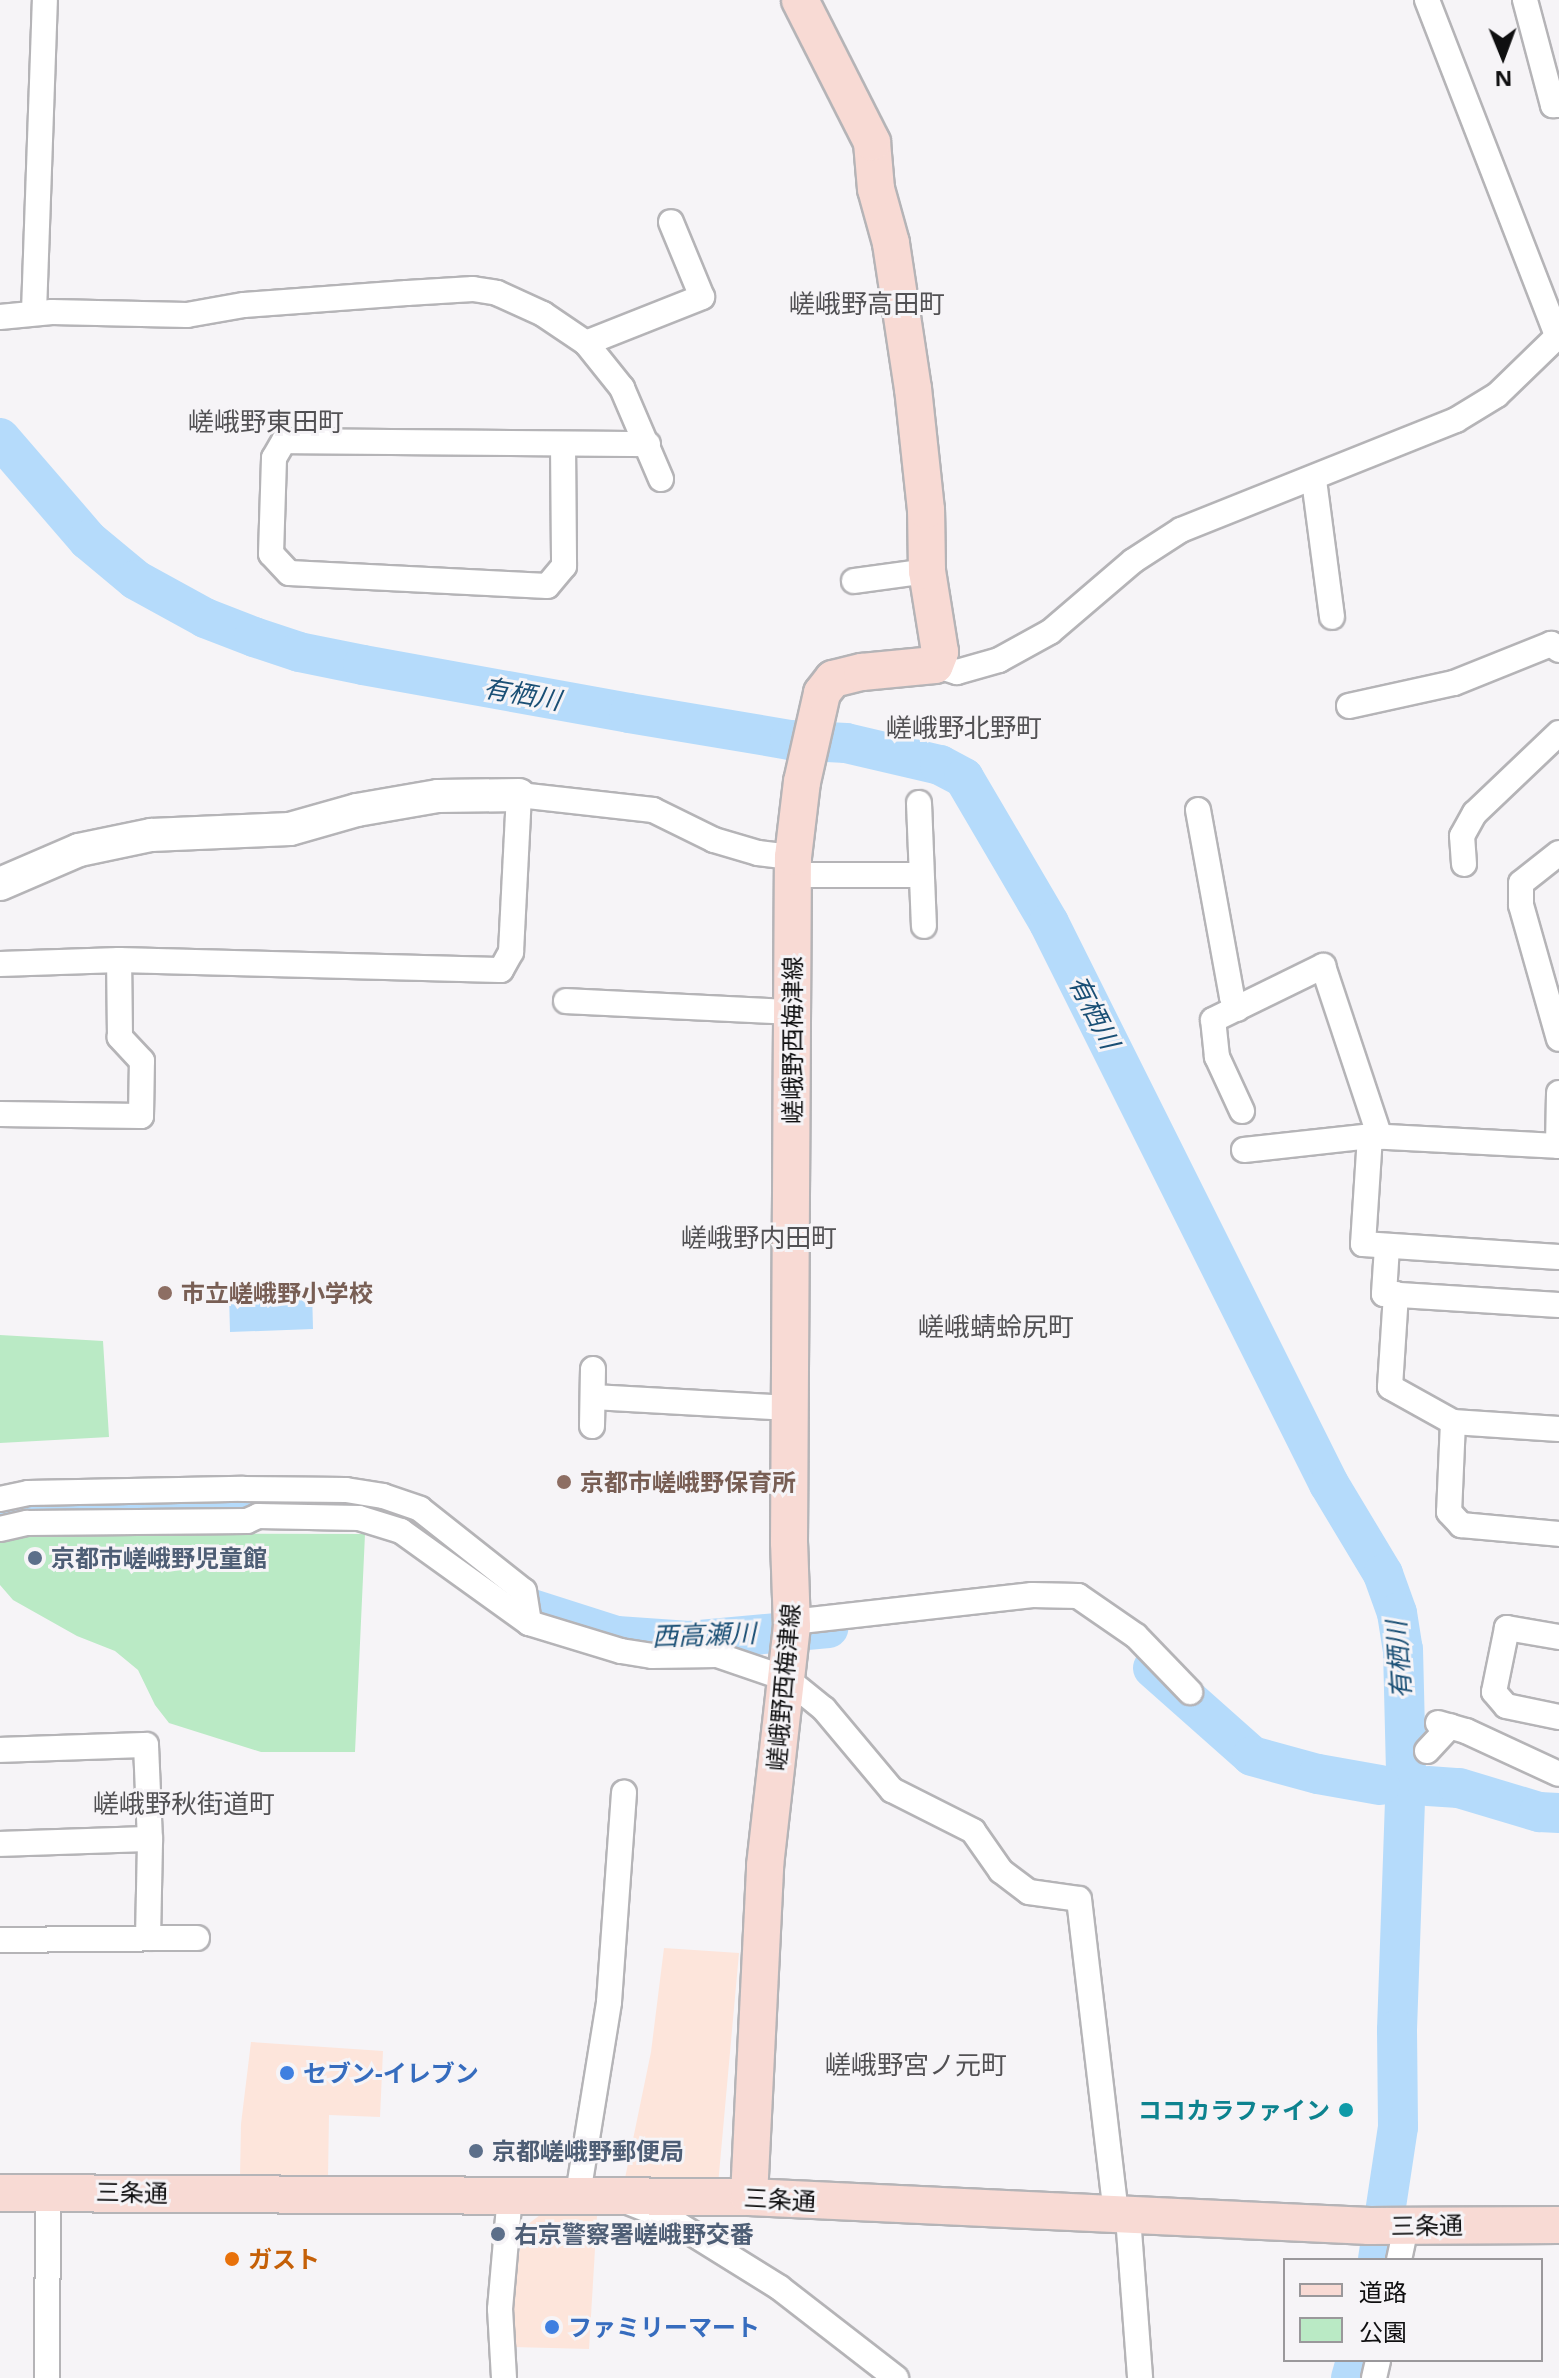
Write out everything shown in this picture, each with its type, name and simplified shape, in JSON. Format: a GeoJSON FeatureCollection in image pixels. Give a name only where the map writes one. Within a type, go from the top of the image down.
{"type":"FeatureCollection","features":[{"type":"Feature","properties":{"kind":"main road"},"geometry":{"type":"LineString","coordinates":[[800,0],[872,142],[876,189],[891,243],[913,389],[926,510],[927,571],[940,652],[935,665]]}},
{"type":"Feature","properties":{"kind":"main road","name":"嵯峨野西梅津線"},"geometry":{"type":"LineString","coordinates":[[749,2197],[765,1866],[792,1629],[793,866],[804,772],[822,693],[833,679],[862,672],[935,665]]}},
{"type":"Feature","properties":{"kind":"main road","name":"三条通"},"geometry":{"type":"LineString","coordinates":[[0,2193],[749,2197],[1394,2234],[1559,2225]]}},
{"type":"Feature","properties":{"kind":"street"},"geometry":{"type":"LineString","coordinates":[[34,312],[45,0]]}},
{"type":"Feature","properties":{"kind":"street"},"geometry":{"type":"LineString","coordinates":[[935,665],[957,672],[999,660],[1050,632],[1133,561],[1181,530],[1314,480],[1456,420],[1497,395],[1558,336],[1427,0]]}},
{"type":"Feature","properties":{"kind":"street"},"geometry":{"type":"LineString","coordinates":[[1525,0],[1553,105],[1559,105]]}},
{"type":"Feature","properties":{"kind":"street"},"geometry":{"type":"LineString","coordinates":[[586,343],[702,297],[671,222]]}},
{"type":"Feature","properties":{"kind":"street"},"geometry":{"type":"LineString","coordinates":[[0,317],[34,312],[187,315],[244,305],[473,289],[497,293],[543,314],[586,343],[622,388],[661,479]]}},
{"type":"Feature","properties":{"kind":"street"},"geometry":{"type":"LineString","coordinates":[[563,444],[564,566],[547,586],[289,573],[271,554],[274,458],[284,441],[648,444]]}},
{"type":"Feature","properties":{"kind":"street"},"geometry":{"type":"LineString","coordinates":[[1314,480],[1332,617]]}},
{"type":"Feature","properties":{"kind":"street"},"geometry":{"type":"LineString","coordinates":[[854,581],[927,571]]}},
{"type":"Feature","properties":{"kind":"street"},"geometry":{"type":"LineString","coordinates":[[1349,706],[1454,683],[1551,644],[1559,650]]}},
{"type":"Feature","properties":{"kind":"street"},"geometry":{"type":"LineString","coordinates":[[1464,864],[1462,836],[1475,813],[1559,733]]}},
{"type":"Feature","properties":{"kind":"street"},"geometry":{"type":"LineString","coordinates":[[0,964],[119,960],[501,970],[511,952],[519,795]]}},
{"type":"Feature","properties":{"kind":"street"},"geometry":{"type":"LineString","coordinates":[[0,884],[79,850],[151,835],[290,829],[357,810],[438,796],[519,795],[653,810],[714,840],[793,866],[921,875]]}},
{"type":"Feature","properties":{"kind":"street"},"geometry":{"type":"LineString","coordinates":[[919,803],[924,926]]}},
{"type":"Feature","properties":{"kind":"street"},"geometry":{"type":"LineString","coordinates":[[1198,810],[1232,997],[1237,1009]]}},
{"type":"Feature","properties":{"kind":"street"},"geometry":{"type":"LineString","coordinates":[[1559,853],[1521,883],[1521,905],[1559,1039]]}},
{"type":"Feature","properties":{"kind":"street"},"geometry":{"type":"LineString","coordinates":[[0,1114],[141,1116],[142,1061],[120,1037],[119,960]]}},
{"type":"Feature","properties":{"kind":"street"},"geometry":{"type":"LineString","coordinates":[[1242,1111],[1217,1057],[1213,1020],[1323,966],[1375,1137],[1363,1244],[1559,1257]]}},
{"type":"Feature","properties":{"kind":"street"},"geometry":{"type":"LineString","coordinates":[[566,1001],[792,1012]]}},
{"type":"Feature","properties":{"kind":"street"},"geometry":{"type":"LineString","coordinates":[[1244,1150],[1375,1137],[1558,1146],[1559,1093]]}},
{"type":"Feature","properties":{"kind":"street"},"geometry":{"type":"LineString","coordinates":[[1387,1247],[1384,1294],[1559,1305]]}},
{"type":"Feature","properties":{"kind":"street"},"geometry":{"type":"LineString","coordinates":[[1396,1294],[1390,1387],[1453,1422],[1559,1429]]}},
{"type":"Feature","properties":{"kind":"street"},"geometry":{"type":"LineString","coordinates":[[592,1426],[593,1369]]}},
{"type":"Feature","properties":{"kind":"street"},"geometry":{"type":"LineString","coordinates":[[593,1397],[790,1408]]}},
{"type":"Feature","properties":{"kind":"street"},"geometry":{"type":"LineString","coordinates":[[1453,1422],[1449,1512],[1461,1525],[1559,1534]]}},
{"type":"Feature","properties":{"kind":"street"},"geometry":{"type":"LineString","coordinates":[[243,1489],[247,1521]]}},
{"type":"Feature","properties":{"kind":"street"},"geometry":{"type":"LineString","coordinates":[[0,1499],[28,1493],[243,1489],[346,1490],[383,1496],[420,1509],[524,1591],[529,1623]]}},
{"type":"Feature","properties":{"kind":"street"},"geometry":{"type":"LineString","coordinates":[[0,1529],[27,1523],[247,1521],[258,1516],[359,1518],[401,1531],[529,1623],[621,1651],[652,1656],[717,1655],[787,1679],[824,1709],[892,1790],[973,1831],[1001,1871],[1029,1892],[1079,1899],[1122,2217],[1140,2378]]}},
{"type":"Feature","properties":{"kind":"street"},"geometry":{"type":"LineString","coordinates":[[792,1629],[1032,1595],[1078,1596],[1136,1636],[1190,1692]]}},
{"type":"Feature","properties":{"kind":"street"},"geometry":{"type":"LineString","coordinates":[[1559,1637],[1507,1628],[1494,1692],[1506,1706],[1559,1717]]}},
{"type":"Feature","properties":{"kind":"street"},"geometry":{"type":"LineString","coordinates":[[1427,1751],[1444,1725],[1559,1774]]}},
{"type":"Feature","properties":{"kind":"street"},"geometry":{"type":"LineString","coordinates":[[0,1750],[146,1745],[150,1839],[148,1938]]}},
{"type":"Feature","properties":{"kind":"street"},"geometry":{"type":"LineString","coordinates":[[624,1793],[594,2195],[666,2217],[780,2288],[896,2378]]}},
{"type":"Feature","properties":{"kind":"street"},"geometry":{"type":"LineString","coordinates":[[0,1844],[150,1839]]}},
{"type":"Feature","properties":{"kind":"street"},"geometry":{"type":"LineString","coordinates":[[0,1940],[197,1938]]}},
{"type":"Feature","properties":{"kind":"street"},"geometry":{"type":"LineString","coordinates":[[47,2378],[48,2191]]}},
{"type":"Feature","properties":{"kind":"street"},"geometry":{"type":"LineString","coordinates":[[504,2378],[500,2309],[510,2195]]}},
{"type":"Feature","properties":{"kind":"shaded area"},"geometry":{"type":"Polygon","coordinates":[[[664,1948],[739,1953],[718,2185],[624,2183],[651,2052],[664,1948]]]}},
{"type":"Feature","properties":{"kind":"shaded area"},"geometry":{"type":"Polygon","coordinates":[[[251,2042],[383,2051],[380,2117],[329,2115],[328,2178],[240,2177],[241,2124],[251,2042]]]}},
{"type":"Feature","properties":{"kind":"shaded area"},"geometry":{"type":"Polygon","coordinates":[[[540,2215],[597,2216],[589,2349],[513,2347],[513,2296],[523,2228],[540,2215]]]}},
{"type":"Feature","properties":{"kind":"green space"},"geometry":{"type":"Polygon","coordinates":[[[0,1335],[103,1341],[109,1437],[0,1443],[0,1335]]]}},
{"type":"Feature","properties":{"kind":"green space"},"geometry":{"type":"Polygon","coordinates":[[[27,1533],[365,1534],[355,1752],[261,1752],[169,1723],[155,1705],[138,1670],[115,1651],[77,1636],[13,1600],[0,1585],[0,1541],[27,1533]]]}},
{"type":"Feature","properties":{"kind":"water"},"geometry":{"type":"Polygon","coordinates":[[[312,1289],[313,1329],[230,1332],[229,1293],[312,1289]]]}},
{"type":"Feature","properties":{"kind":"waterway","name":"有栖川"},"geometry":{"type":"LineString","coordinates":[[0,438],[88,540],[136,580],[205,618],[254,637],[299,652],[363,665],[629,713],[790,740],[846,743],[940,765],[964,778],[1049,923],[1329,1484],[1383,1574],[1397,1613],[1403,1649],[1406,1772],[1397,2030],[1398,2127],[1378,2258]]}},
{"type":"Feature","properties":{"kind":"waterway","name":"西高瀬川"},"geometry":{"type":"LineString","coordinates":[[0,1512],[10,1508],[143,1505],[303,1507]]}},
{"type":"Feature","properties":{"kind":"waterway","name":"西高瀬川"},"geometry":{"type":"LineString","coordinates":[[529,1608],[617,1636],[689,1641],[828,1628]]}},
{"type":"Feature","properties":{"kind":"waterway","name":"西高瀬川"},"geometry":{"type":"LineString","coordinates":[[1153,1668],[1252,1756],[1318,1774],[1380,1785]]}},
{"type":"Feature","properties":{"kind":"waterway","name":"西高瀬川"},"geometry":{"type":"LineString","coordinates":[[1428,1786],[1459,1788],[1539,1812],[1559,1813]]}},
{"type":"Feature","properties":{"kind":"waterway","name":"有栖川"},"geometry":{"type":"LineString","coordinates":[[1351,2378],[1355,2362]]}},
{"type":"Feature","properties":{"kind":"place","name":"市立嵯峨野小学校"},"geometry":{"type":"Point","coordinates":[165,1293]}},
{"type":"Feature","properties":{"kind":"place","name":"京都市嵯峨野保育所"},"geometry":{"type":"Point","coordinates":[564,1482]}},
{"type":"Feature","properties":{"kind":"place","name":"京都市嵯峨野児童館"},"geometry":{"type":"Point","coordinates":[35,1558]}},
{"type":"Feature","properties":{"kind":"place","name":"セブン-イレブン"},"geometry":{"type":"Point","coordinates":[287,2073]}},
{"type":"Feature","properties":{"kind":"place","name":"ココカラファイン"},"geometry":{"type":"Point","coordinates":[1346,2110]}},
{"type":"Feature","properties":{"kind":"place","name":"京都嵯峨野郵便局"},"geometry":{"type":"Point","coordinates":[476,2151]}},
{"type":"Feature","properties":{"kind":"place","name":"右京警察署嵯峨野交番"},"geometry":{"type":"Point","coordinates":[498,2234]}},
{"type":"Feature","properties":{"kind":"place","name":"ガスト"},"geometry":{"type":"Point","coordinates":[232,2259]}},
{"type":"Feature","properties":{"kind":"place","name":"ファミリーマート"},"geometry":{"type":"Point","coordinates":[552,2327]}},
{"type":"Feature","properties":{"kind":"district","name":"嵯峨野高田町"},"geometry":{"type":"Point","coordinates":[867,304]}},
{"type":"Feature","properties":{"kind":"district","name":"嵯峨野東田町"},"geometry":{"type":"Point","coordinates":[266,422]}},
{"type":"Feature","properties":{"kind":"district","name":"嵯峨野北野町"},"geometry":{"type":"Point","coordinates":[964,728]}},
{"type":"Feature","properties":{"kind":"district","name":"嵯峨野内田町"},"geometry":{"type":"Point","coordinates":[759,1238]}},
{"type":"Feature","properties":{"kind":"district","name":"嵯峨蜻蛉尻町"},"geometry":{"type":"Point","coordinates":[996,1327]}},
{"type":"Feature","properties":{"kind":"district","name":"嵯峨野秋街道町"},"geometry":{"type":"Point","coordinates":[184,1804]}},
{"type":"Feature","properties":{"kind":"district","name":"嵯峨野宮ノ元町"},"geometry":{"type":"Point","coordinates":[916,2065]}}]}
